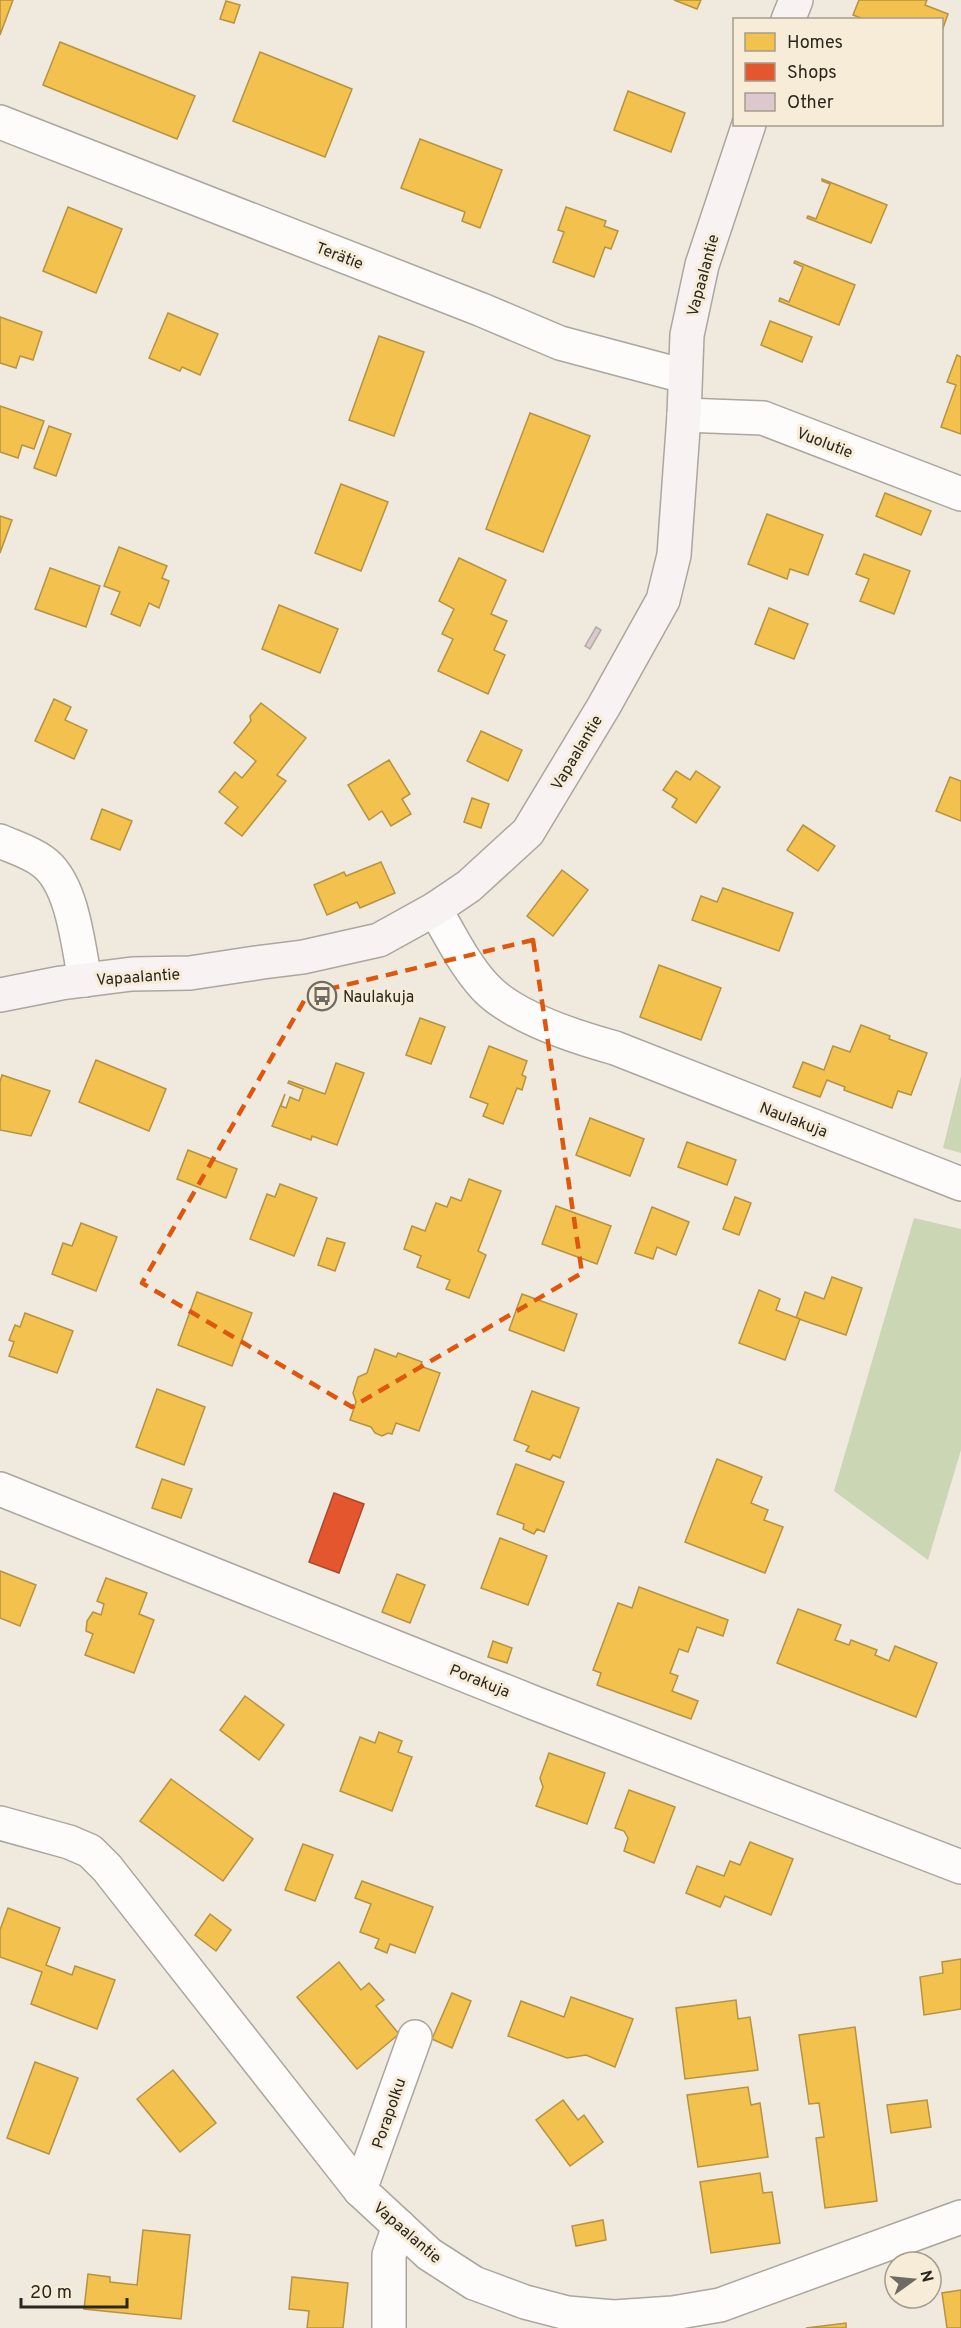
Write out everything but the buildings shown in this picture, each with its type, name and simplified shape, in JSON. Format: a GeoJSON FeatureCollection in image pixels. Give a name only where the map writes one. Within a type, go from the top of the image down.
{"type":"FeatureCollection","features":[{"type":"Feature","properties":{"kind":"street"},"geometry":{"type":"LineString","coordinates":[[789,18],[796,0]]}},
{"type":"Feature","properties":{"kind":"street","name":"Terätie"},"geometry":{"type":"LineString","coordinates":[[0,122],[482,310],[560,343],[684,376]]}},
{"type":"Feature","properties":{"kind":"street","name":"Vapaalantie"},"geometry":{"type":"LineString","coordinates":[[0,995],[132,974],[190,973],[303,957],[380,940],[435,909],[469,886],[528,832],[604,706],[663,600],[674,555],[687,335],[699,277],[749,126]]}},
{"type":"Feature","properties":{"kind":"street","name":"Vuolutie"},"geometry":{"type":"LineString","coordinates":[[684,415],[763,418],[961,494]]}},
{"type":"Feature","properties":{"kind":"street"},"geometry":{"type":"LineString","coordinates":[[0,841],[42,860],[60,882],[68,900],[85,980]]}},
{"type":"Feature","properties":{"kind":"street","name":"Naulakuja"},"geometry":{"type":"LineString","coordinates":[[435,909],[468,966],[486,989],[538,1021],[581,1039],[615,1048],[961,1184]]}},
{"type":"Feature","properties":{"kind":"street","name":"Porakuja"},"geometry":{"type":"LineString","coordinates":[[0,1489],[548,1708],[961,1868]]}},
{"type":"Feature","properties":{"kind":"street","name":"Vapaalantie"},"geometry":{"type":"LineString","coordinates":[[0,1823],[69,1842],[90,1851],[107,1868],[360,2190],[429,2254],[474,2283],[525,2302],[567,2313],[614,2317],[673,2313],[720,2305],[961,2217]]}},
{"type":"Feature","properties":{"kind":"street","name":"Porapolku"},"geometry":{"type":"LineString","coordinates":[[360,2190],[415,2037]]}},
{"type":"Feature","properties":{"kind":"street"},"geometry":{"type":"LineString","coordinates":[[389,2328],[389,2255],[399,2226]]}},
{"type":"Feature","properties":{"kind":"highlighted area"},"geometry":{"type":"Polygon","coordinates":[[[533,940],[582,1273],[352,1407],[142,1283],[308,994],[533,940]]]}},
{"type":"Feature","properties":{"kind":"green space"},"geometry":{"type":"Polygon","coordinates":[[[961,1076],[961,1153],[943,1148],[961,1076]]]}},
{"type":"Feature","properties":{"kind":"green space"},"geometry":{"type":"Polygon","coordinates":[[[914,1218],[961,1229],[961,1450],[928,1560],[834,1491],[914,1218]]]}},
{"type":"Feature","properties":{"kind":"place","name":"Naulakuja"},"geometry":{"type":"Point","coordinates":[322,996]}}]}
